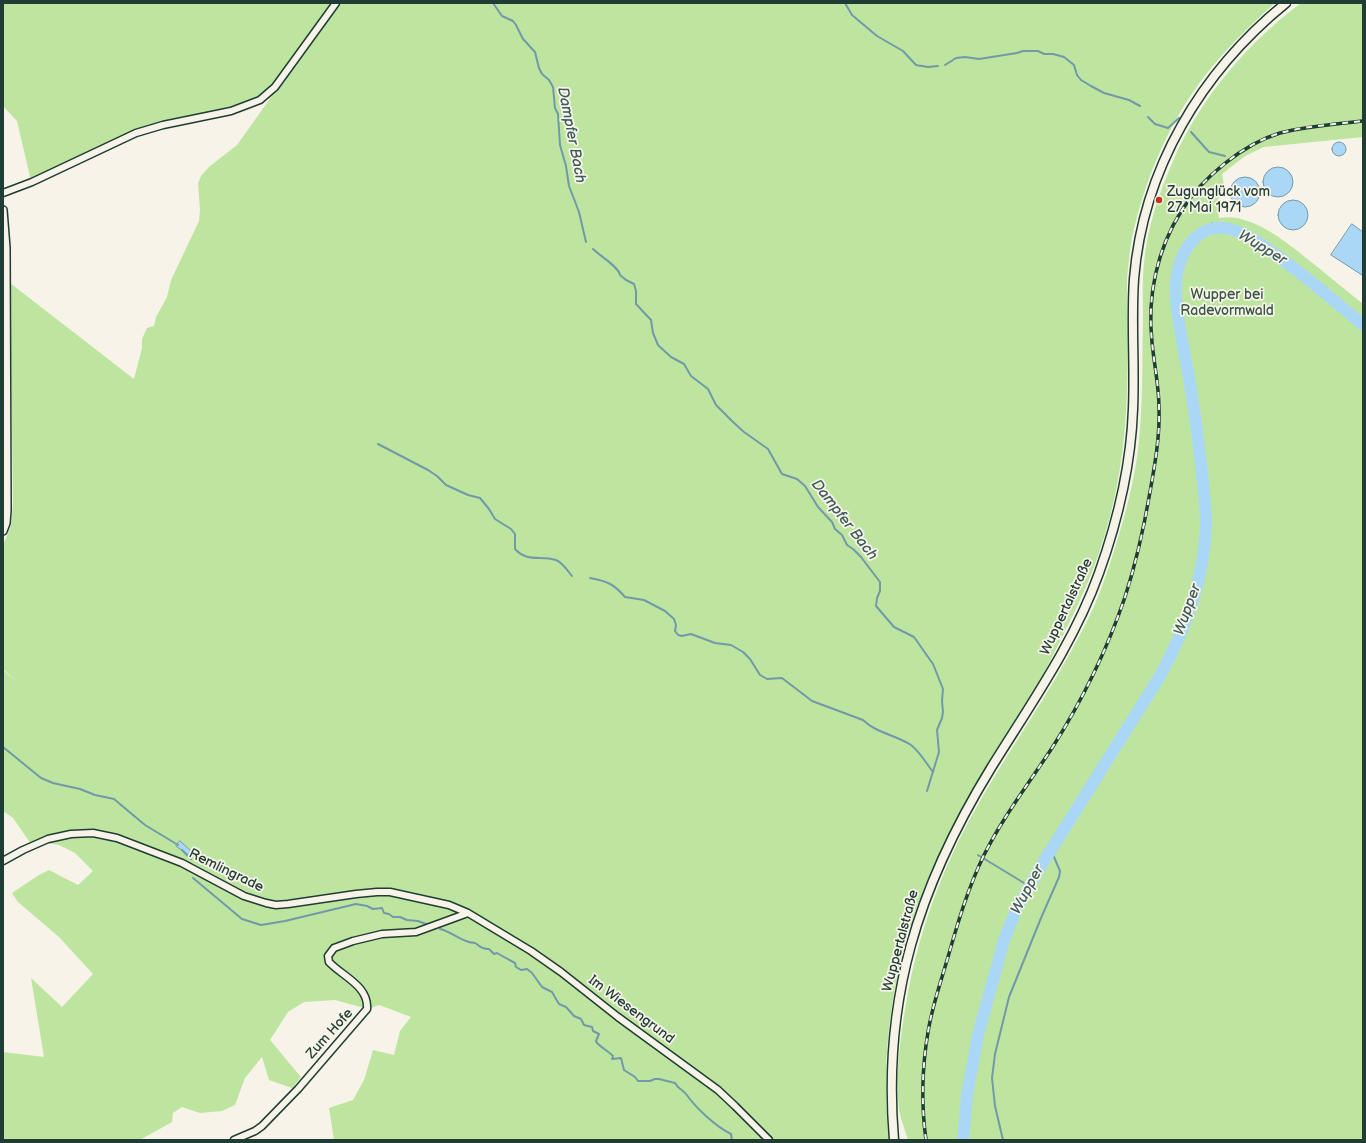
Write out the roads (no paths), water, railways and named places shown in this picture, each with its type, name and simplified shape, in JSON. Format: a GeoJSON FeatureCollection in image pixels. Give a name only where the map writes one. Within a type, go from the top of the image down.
{"type":"FeatureCollection","features":[{"type":"Feature","properties":{"kind":"main road","name":"Wuppertalstraße"},"geometry":{"type":"LineString","coordinates":[[894,1140],[891,1085],[892,1052],[896,1016],[901,983],[922,906],[942,858],[972,800],[1068,641],[1092,591],[1113,528],[1124,486],[1133,414],[1134,301],[1136,260],[1142,227],[1152,190],[1165,156],[1174,138],[1198,98],[1235,51],[1261,24],[1286,3]]}},
{"type":"Feature","properties":{"kind":"street"},"geometry":{"type":"LineString","coordinates":[[3,193],[32,182],[136,133],[163,125],[231,111],[260,100],[275,87],[336,3]]}},
{"type":"Feature","properties":{"kind":"street"},"geometry":{"type":"LineString","coordinates":[[3,210],[6,236],[8,510],[3,531]]}},
{"type":"Feature","properties":{"kind":"street","name":"Remlingrade"},"geometry":{"type":"LineString","coordinates":[[3,861],[48,839],[71,834],[93,834],[117,838],[182,863],[244,896],[266,903],[276,905],[288,904],[356,894],[390,892],[449,905],[468,912]]}},
{"type":"Feature","properties":{"kind":"street","name":"Zum Hofe"},"geometry":{"type":"LineString","coordinates":[[234,1140],[255,1131],[262,1126],[298,1089],[367,1010],[366,999],[359,988],[347,976],[329,962],[328,956],[332,950],[344,944],[372,936],[416,932],[468,912]]}},
{"type":"Feature","properties":{"kind":"street","name":"Im Wiesengrund"},"geometry":{"type":"LineString","coordinates":[[468,912],[531,951],[561,972],[618,1018],[718,1090],[769,1140]]}},
{"type":"Feature","properties":{"kind":"water"},"geometry":{"type":"Polygon","coordinates":[[[1339,142],[1344,144],[1346,149],[1344,154],[1339,156],[1334,154],[1332,149],[1334,144],[1339,142]]]}},
{"type":"Feature","properties":{"kind":"water"},"geometry":{"type":"Polygon","coordinates":[[[1278,167],[1284,168],[1292,176],[1292,188],[1284,196],[1278,197],[1272,196],[1264,188],[1263,182],[1264,176],[1272,168],[1278,167]]]}},
{"type":"Feature","properties":{"kind":"water"},"geometry":{"type":"Polygon","coordinates":[[[1245,177],[1251,178],[1259,186],[1259,198],[1251,206],[1245,207],[1239,206],[1231,198],[1230,192],[1231,186],[1239,178],[1245,177]]]}},
{"type":"Feature","properties":{"kind":"water"},"geometry":{"type":"Polygon","coordinates":[[[1293,200],[1299,201],[1307,209],[1307,221],[1299,229],[1293,230],[1287,229],[1279,221],[1278,215],[1279,209],[1287,201],[1293,200]]]}},
{"type":"Feature","properties":{"kind":"water"},"geometry":{"type":"Polygon","coordinates":[[[1352,224],[1363,232],[1362,275],[1331,255],[1352,224]]]}},
{"type":"Feature","properties":{"kind":"water"},"geometry":{"type":"Polygon","coordinates":[[[180,841],[191,851],[188,855],[176,846],[180,841]]]}},
{"type":"Feature","properties":{"kind":"waterway","name":"Dampfer Bach"},"geometry":{"type":"LineString","coordinates":[[493,3],[502,16],[513,21],[516,25],[523,39],[535,52],[542,74],[549,80],[553,87],[555,108],[558,114],[560,145],[566,166],[569,186],[579,212],[586,242]]}},
{"type":"Feature","properties":{"kind":"waterway"},"geometry":{"type":"LineString","coordinates":[[845,3],[852,15],[877,36],[903,51],[916,65],[928,67],[938,66]]}},
{"type":"Feature","properties":{"kind":"waterway"},"geometry":{"type":"LineString","coordinates":[[945,65],[956,58],[965,57],[979,59],[1023,51],[1038,51],[1044,54],[1053,54],[1064,57],[1074,65],[1077,75],[1081,80],[1091,86],[1104,93],[1129,100],[1140,106]]}},
{"type":"Feature","properties":{"kind":"waterway"},"geometry":{"type":"LineString","coordinates":[[1148,117],[1155,124],[1168,128],[1179,118]]}},
{"type":"Feature","properties":{"kind":"waterway"},"geometry":{"type":"LineString","coordinates":[[1191,132],[1209,152],[1225,156]]}},
{"type":"Feature","properties":{"kind":"waterway","name":"Wupper"},"geometry":{"type":"LineString","coordinates":[[1212,223],[1213,228]]}},
{"type":"Feature","properties":{"kind":"waterway","name":"Wupper"},"geometry":{"type":"LineString","coordinates":[[963,1140],[967,1095],[978,1035],[1004,940],[1017,908],[1041,866],[1160,676],[1186,621],[1197,586],[1204,547],[1206,518],[1195,413],[1176,300],[1176,281],[1182,257],[1194,239],[1203,232],[1212,229],[1224,228],[1236,231],[1257,242],[1287,263],[1363,325]]}},
{"type":"Feature","properties":{"kind":"waterway","name":"Dampfer Bach"},"geometry":{"type":"LineString","coordinates":[[593,249],[613,265],[620,275],[634,284],[636,291],[636,304],[651,320],[653,333],[658,345],[671,357],[684,364],[691,376],[708,389],[716,405],[732,421],[744,432],[768,449],[782,474],[797,479],[805,486],[818,507],[832,522],[835,529],[842,535],[847,545],[861,557],[880,582],[880,591],[876,606],[894,627],[914,637],[933,664],[943,689],[943,712],[937,730],[939,752],[927,791]]}},
{"type":"Feature","properties":{"kind":"waterway"},"geometry":{"type":"LineString","coordinates":[[378,444],[428,470],[446,485],[468,495],[480,498],[495,519],[511,529],[515,534],[515,549],[525,556],[556,560],[563,565],[572,576]]}},
{"type":"Feature","properties":{"kind":"waterway"},"geometry":{"type":"LineString","coordinates":[[590,578],[601,580],[610,584],[625,597],[644,600],[665,611],[674,619],[676,625],[675,631],[678,635],[682,636],[691,634],[715,643],[731,645],[743,652],[750,659],[760,675],[767,679],[782,678],[812,701],[863,720],[874,728],[911,745],[933,772]]}},
{"type":"Feature","properties":{"kind":"waterway"},"geometry":{"type":"LineString","coordinates":[[3,747],[41,778],[53,783],[114,799],[145,825],[178,845]]}},
{"type":"Feature","properties":{"kind":"waterway"},"geometry":{"type":"LineString","coordinates":[[182,850],[191,859]]}},
{"type":"Feature","properties":{"kind":"waterway"},"geometry":{"type":"LineString","coordinates":[[1003,1140],[995,1106],[992,1078],[995,1054],[1009,997],[1059,877],[1060,871],[1051,850]]}},
{"type":"Feature","properties":{"kind":"waterway","name":"Dampfer Bach"},"geometry":{"type":"LineString","coordinates":[[978,855],[1029,886]]}},
{"type":"Feature","properties":{"kind":"waterway"},"geometry":{"type":"LineString","coordinates":[[193,878],[242,919],[261,925],[285,921],[356,904],[373,909],[382,908],[384,913],[393,917],[400,917],[426,924]]}},
{"type":"Feature","properties":{"kind":"waterway"},"geometry":{"type":"LineString","coordinates":[[440,929],[447,931],[465,941],[475,943],[483,948],[489,949],[494,954],[497,953],[515,963],[516,967],[521,970],[527,969],[532,973],[542,987],[552,992],[559,1004],[566,1007],[574,1016],[581,1019],[584,1025],[592,1027],[593,1031],[599,1034],[596,1041],[597,1043],[613,1056],[612,1059],[621,1058],[624,1070],[635,1077],[638,1081],[659,1079],[675,1083],[706,1116],[731,1134],[732,1140]]}},
{"type":"Feature","properties":{"kind":"railway"},"geometry":{"type":"LineString","coordinates":[[926,1140],[923,1113],[923,1086],[924,1059],[928,1032],[937,994],[968,893],[978,867],[991,841],[1052,748],[1084,694],[1118,617],[1133,571],[1148,505],[1158,440],[1159,400],[1152,342],[1151,307],[1156,273],[1166,241],[1173,225],[1190,198],[1212,174],[1252,145],[1280,133],[1363,121]]}},
{"type":"Feature","properties":{"kind":"place","name":"Zugunglück vom 27. Mai 1971"},"geometry":{"type":"Point","coordinates":[1159,200]}},
{"type":"Feature","properties":{"kind":"park label","name":"Wupper bei Radevormwald"},"geometry":{"type":"Point","coordinates":[1227,304]}}]}
